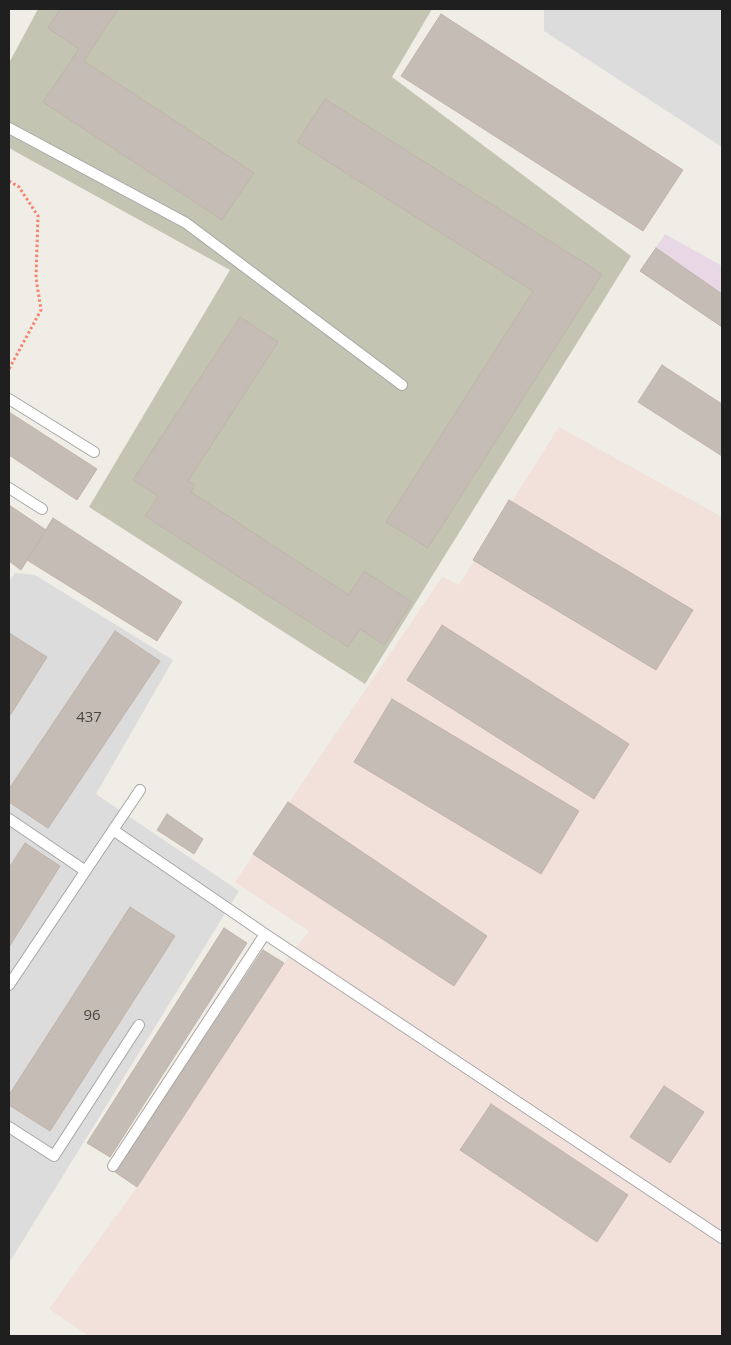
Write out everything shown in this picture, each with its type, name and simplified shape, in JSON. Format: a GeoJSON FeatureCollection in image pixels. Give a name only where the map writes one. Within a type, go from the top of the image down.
{"type":"FeatureCollection","features":[{"type":"Feature","properties":{"kind":"lane"},"geometry":{"type":"LineString","coordinates":[[9,128],[186,223],[402,385]]}},
{"type":"Feature","properties":{"kind":"lane"},"geometry":{"type":"LineString","coordinates":[[9,399],[94,452]]}},
{"type":"Feature","properties":{"kind":"lane"},"geometry":{"type":"LineString","coordinates":[[9,488],[42,509]]}},
{"type":"Feature","properties":{"kind":"lane"},"geometry":{"type":"LineString","coordinates":[[9,985],[84,870],[140,790]]}},
{"type":"Feature","properties":{"kind":"lane"},"geometry":{"type":"LineString","coordinates":[[9,819],[84,870]]}},
{"type":"Feature","properties":{"kind":"lane"},"geometry":{"type":"LineString","coordinates":[[112,830],[722,1238]]}},
{"type":"Feature","properties":{"kind":"lane"},"geometry":{"type":"LineString","coordinates":[[113,1166],[265,934]]}},
{"type":"Feature","properties":{"kind":"lane"},"geometry":{"type":"LineString","coordinates":[[9,1127],[54,1156],[138,1025]]}},
{"type":"Feature","properties":{"kind":"path"},"geometry":{"type":"LineString","coordinates":[[9,181],[19,187],[38,216],[36,278],[41,310],[9,369]]}},
{"type":"Feature","properties":{"kind":"shaded area"},"geometry":{"type":"Polygon","coordinates":[[[38,9],[432,9],[392,77],[631,256],[365,684],[89,507],[230,270],[9,148],[9,63],[38,9]]]}},
{"type":"Feature","properties":{"kind":"shaded area"},"geometry":{"type":"Polygon","coordinates":[[[544,9],[722,9],[722,147],[544,31],[544,9]]]}},
{"type":"Feature","properties":{"kind":"shaded area"},"geometry":{"type":"Polygon","coordinates":[[[665,234],[722,266],[722,327],[640,271],[665,234]]]}},
{"type":"Feature","properties":{"kind":"shaded area"},"geometry":{"type":"Polygon","coordinates":[[[559,427],[722,517],[722,1336],[89,1336],[49,1309],[137,1187],[284,963],[309,931],[235,882],[442,577],[459,585],[559,427]]]}},
{"type":"Feature","properties":{"kind":"shaded area"},"geometry":{"type":"Polygon","coordinates":[[[15,573],[35,575],[173,660],[96,794],[239,891],[9,1263],[9,582],[15,573]]]}},
{"type":"Feature","properties":{"kind":"building"},"geometry":{"type":"Polygon","coordinates":[[[60,9],[118,9],[84,61],[254,173],[222,220],[43,102],[79,49],[48,28],[60,9]]]}},
{"type":"Feature","properties":{"kind":"building"},"geometry":{"type":"Polygon","coordinates":[[[441,14],[683,170],[643,231],[401,76],[441,14]]]}},
{"type":"Feature","properties":{"kind":"building"},"geometry":{"type":"Polygon","coordinates":[[[325,99],[602,274],[428,548],[386,522],[533,291],[297,142],[325,99]]]}},
{"type":"Feature","properties":{"kind":"building"},"geometry":{"type":"Polygon","coordinates":[[[656,248],[722,294],[722,327],[640,271],[656,248]]]}},
{"type":"Feature","properties":{"kind":"building"},"geometry":{"type":"Polygon","coordinates":[[[240,317],[278,342],[188,481],[195,485],[191,492],[349,595],[364,571],[412,602],[384,645],[360,629],[348,647],[145,516],[158,496],[133,480],[240,317]]]}},
{"type":"Feature","properties":{"kind":"building"},"geometry":{"type":"Polygon","coordinates":[[[662,365],[722,404],[722,456],[638,402],[662,365]]]}},
{"type":"Feature","properties":{"kind":"building"},"geometry":{"type":"Polygon","coordinates":[[[9,412],[97,469],[77,500],[9,455],[9,412]]]}},
{"type":"Feature","properties":{"kind":"building"},"geometry":{"type":"Polygon","coordinates":[[[509,500],[693,610],[656,670],[473,560],[509,500]]]}},
{"type":"Feature","properties":{"kind":"building"},"geometry":{"type":"Polygon","coordinates":[[[9,505],[46,530],[21,570],[9,561],[9,505]]]}},
{"type":"Feature","properties":{"kind":"building"},"geometry":{"type":"Polygon","coordinates":[[[53,518],[182,602],[157,641],[27,560],[53,518]]]}},
{"type":"Feature","properties":{"kind":"building"},"geometry":{"type":"Polygon","coordinates":[[[442,625],[629,744],[594,799],[407,680],[442,625]]]}},
{"type":"Feature","properties":{"kind":"building"},"geometry":{"type":"Polygon","coordinates":[[[115,631],[160,661],[48,828],[9,802],[9,789],[115,631]]]}},
{"type":"Feature","properties":{"kind":"building"},"geometry":{"type":"Polygon","coordinates":[[[9,633],[47,657],[9,717],[9,633]]]}},
{"type":"Feature","properties":{"kind":"building"},"geometry":{"type":"Polygon","coordinates":[[[392,699],[579,811],[541,874],[354,762],[392,699]]]}},
{"type":"Feature","properties":{"kind":"building"},"geometry":{"type":"Polygon","coordinates":[[[288,802],[487,936],[454,986],[253,854],[288,802]]]}},
{"type":"Feature","properties":{"kind":"building"},"geometry":{"type":"Polygon","coordinates":[[[167,814],[203,839],[194,854],[157,830],[167,814]]]}},
{"type":"Feature","properties":{"kind":"building"},"geometry":{"type":"Polygon","coordinates":[[[25,843],[60,866],[9,947],[9,868],[25,843]]]}},
{"type":"Feature","properties":{"kind":"building"},"geometry":{"type":"Polygon","coordinates":[[[130,907],[175,936],[50,1131],[9,1105],[9,1095],[130,907]]]}},
{"type":"Feature","properties":{"kind":"building"},"geometry":{"type":"Polygon","coordinates":[[[224,928],[247,943],[110,1157],[87,1143],[224,928]]]}},
{"type":"Feature","properties":{"kind":"building"},"geometry":{"type":"Polygon","coordinates":[[[263,950],[284,963],[137,1187],[115,1172],[263,950]]]}},
{"type":"Feature","properties":{"kind":"building"},"geometry":{"type":"Polygon","coordinates":[[[664,1086],[704,1112],[670,1163],[630,1137],[664,1086]]]}},
{"type":"Feature","properties":{"kind":"building"},"geometry":{"type":"Polygon","coordinates":[[[491,1104],[628,1195],[597,1242],[460,1150],[491,1104]]]}}]}
